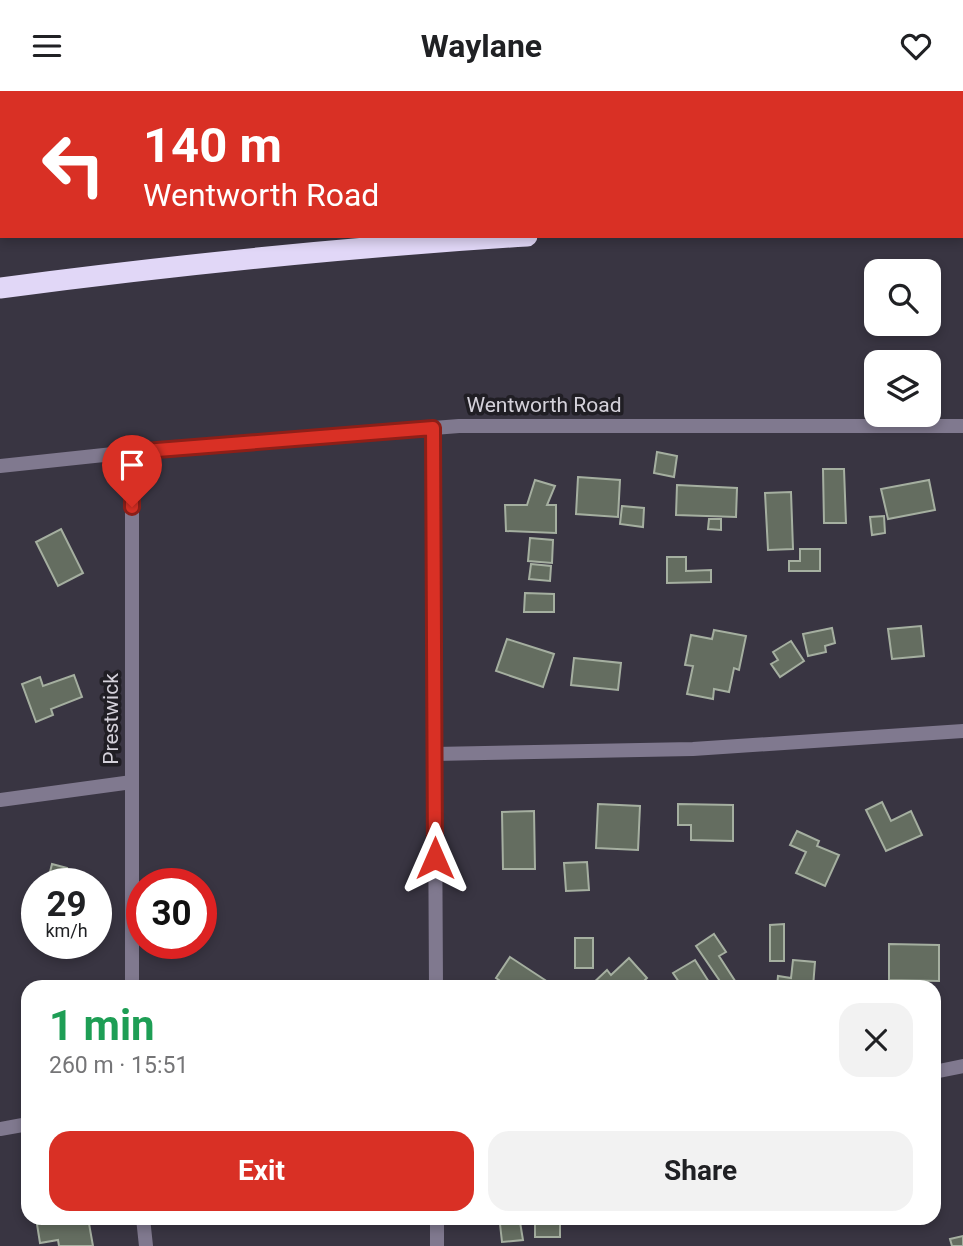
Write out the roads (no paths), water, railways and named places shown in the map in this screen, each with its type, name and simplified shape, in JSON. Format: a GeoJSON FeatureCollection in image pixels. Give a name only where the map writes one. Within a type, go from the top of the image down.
{"type":"FeatureCollection","features":[{"type":"Feature","properties":{"kind":"highway"},"geometry":{"type":"LineString","coordinates":[[0,288],[398,244],[495,238]]}},
{"type":"Feature","properties":{"kind":"street","name":"Wentworth Road"},"geometry":{"type":"LineString","coordinates":[[0,466],[132,452],[433,428],[963,426]]}},
{"type":"Feature","properties":{"kind":"street"},"geometry":{"type":"LineString","coordinates":[[433,428],[436,980]]}},
{"type":"Feature","properties":{"kind":"street","name":"Prestwick"},"geometry":{"type":"LineString","coordinates":[[132,452],[132,980]]}},
{"type":"Feature","properties":{"kind":"street"},"geometry":{"type":"LineString","coordinates":[[434,754],[693,749],[963,731]]}},
{"type":"Feature","properties":{"kind":"street"},"geometry":{"type":"LineString","coordinates":[[0,800],[132,782]]}},
{"type":"Feature","properties":{"kind":"street"},"geometry":{"type":"LineString","coordinates":[[941,1071],[963,1066]]}},
{"type":"Feature","properties":{"kind":"street"},"geometry":{"type":"LineString","coordinates":[[0,1129],[21,1125]]}},
{"type":"Feature","properties":{"kind":"street"},"geometry":{"type":"LineString","coordinates":[[144,1225],[146,1246]]}},
{"type":"Feature","properties":{"kind":"street"},"geometry":{"type":"LineString","coordinates":[[437,1225],[437,1246]]}}]}
